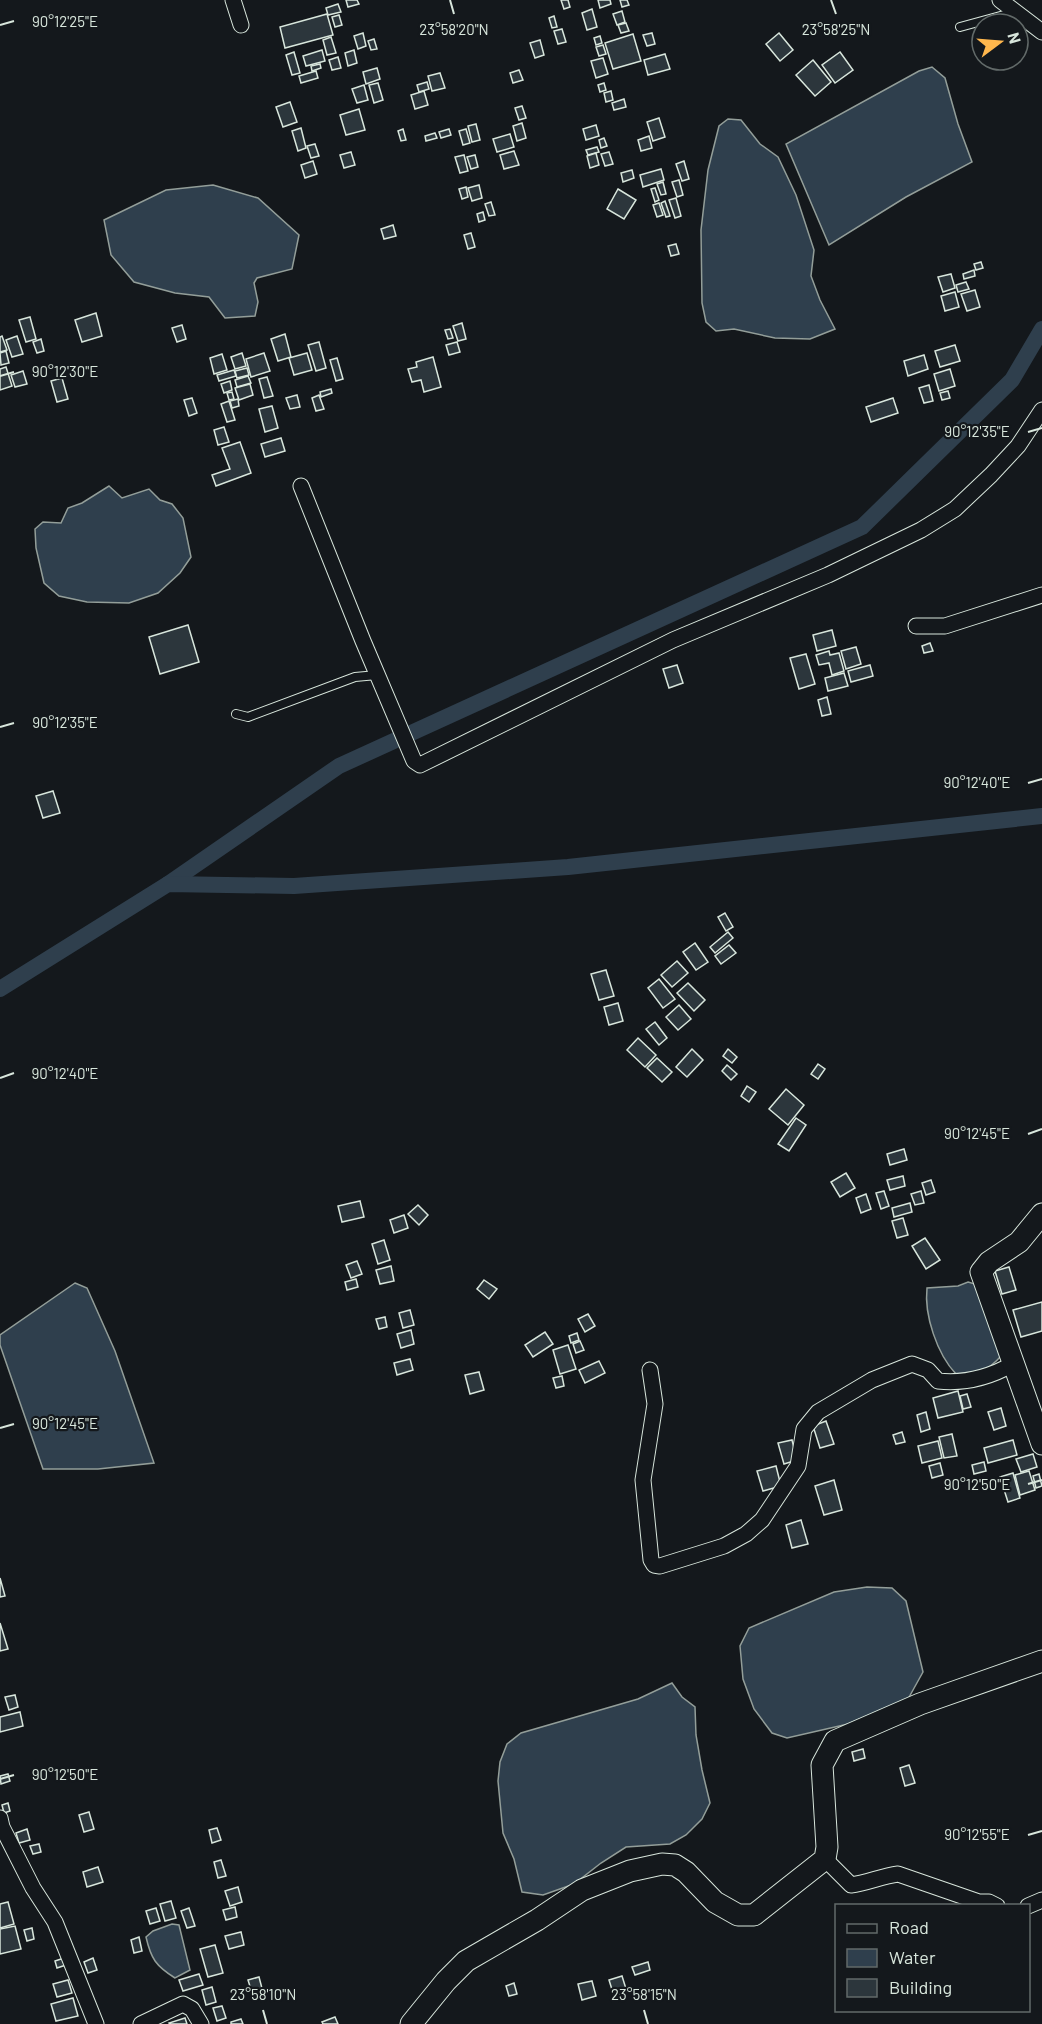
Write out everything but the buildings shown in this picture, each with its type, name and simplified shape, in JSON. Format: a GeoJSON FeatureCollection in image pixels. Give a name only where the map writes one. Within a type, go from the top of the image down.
{"type":"FeatureCollection","features":[{"type":"Feature","properties":{"kind":"street"},"geometry":{"type":"LineString","coordinates":[[233,0],[242,25]]}},
{"type":"Feature","properties":{"kind":"street"},"geometry":{"type":"LineString","coordinates":[[1000,0],[1016,12]]}},
{"type":"Feature","properties":{"kind":"street"},"geometry":{"type":"LineString","coordinates":[[1030,23],[1042,32]]}},
{"type":"Feature","properties":{"kind":"street"},"geometry":{"type":"LineString","coordinates":[[301,486],[377,675],[414,761],[420,765],[673,640],[828,575],[921,530],[955,508],[991,475],[1018,446],[1042,410]]}},
{"type":"Feature","properties":{"kind":"street"},"geometry":{"type":"LineString","coordinates":[[916,626],[945,626],[1042,595]]}},
{"type":"Feature","properties":{"kind":"street"},"geometry":{"type":"LineString","coordinates":[[1042,1214],[1019,1242],[989,1262],[981,1272],[1042,1444]]}},
{"type":"Feature","properties":{"kind":"street"},"geometry":{"type":"LineString","coordinates":[[650,1370],[654,1404],[643,1480],[651,1560],[654,1565],[660,1566],[724,1546],[746,1534],[762,1520],[798,1466],[804,1429],[811,1420],[818,1412],[872,1380],[912,1364],[928,1370],[938,1381],[956,1383],[998,1372],[1013,1364]]}},
{"type":"Feature","properties":{"kind":"street"},"geometry":{"type":"LineString","coordinates":[[411,2024],[446,1981],[466,1961],[537,1920],[582,1890],[630,1871],[662,1864],[675,1865],[686,1872],[715,1902],[738,1915],[754,1915],[825,1859],[827,1847],[822,1765],[835,1741],[920,1704],[1042,1661]]}},
{"type":"Feature","properties":{"kind":"street"},"geometry":{"type":"LineString","coordinates":[[0,1818],[2,1827],[33,1888],[55,1922],[96,2024]]}},
{"type":"Feature","properties":{"kind":"street"},"geometry":{"type":"LineString","coordinates":[[825,1859],[851,1884],[860,1884],[885,1875],[898,1874],[979,1902],[994,1904]]}},
{"type":"Feature","properties":{"kind":"street"},"geometry":{"type":"LineString","coordinates":[[141,2024],[183,2004],[192,2009],[201,2024]]}},
{"type":"Feature","properties":{"kind":"lane"},"geometry":{"type":"LineString","coordinates":[[960,27],[970,24]]}},
{"type":"Feature","properties":{"kind":"lane"},"geometry":{"type":"LineString","coordinates":[[236,714],[248,717],[355,676],[377,675]]}},
{"type":"Feature","properties":{"kind":"water"},"geometry":{"type":"Polygon","coordinates":[[[932,67],[945,78],[972,162],[906,197],[829,245],[786,144],[919,71],[932,67]]]}},
{"type":"Feature","properties":{"kind":"water"},"geometry":{"type":"Polygon","coordinates":[[[728,119],[741,120],[760,144],[778,157],[796,195],[814,250],[811,276],[835,329],[810,339],[775,338],[734,329],[716,331],[706,322],[702,303],[701,230],[708,170],[719,126],[728,119]]]}},
{"type":"Feature","properties":{"kind":"water"},"geometry":{"type":"Polygon","coordinates":[[[213,185],[258,198],[299,235],[292,269],[257,278],[254,283],[258,302],[255,316],[225,318],[209,297],[175,293],[134,282],[111,255],[104,220],[166,190],[213,185]]]}},
{"type":"Feature","properties":{"kind":"water"},"geometry":{"type":"Polygon","coordinates":[[[109,486],[122,498],[149,489],[160,500],[172,504],[183,518],[191,557],[180,573],[158,593],[129,603],[87,602],[59,596],[44,583],[36,548],[35,529],[43,522],[61,523],[68,508],[82,503],[109,486]]]}},
{"type":"Feature","properties":{"kind":"water"},"geometry":{"type":"Polygon","coordinates":[[[968,1282],[975,1284],[1002,1355],[982,1371],[956,1374],[943,1356],[933,1334],[928,1310],[927,1288],[958,1286],[968,1282]]]}},
{"type":"Feature","properties":{"kind":"water"},"geometry":{"type":"Polygon","coordinates":[[[75,1283],[87,1288],[115,1351],[154,1463],[98,1469],[43,1469],[0,1345],[0,1335],[75,1283]]]}},
{"type":"Feature","properties":{"kind":"water"},"geometry":{"type":"Polygon","coordinates":[[[867,1587],[892,1588],[906,1601],[923,1672],[908,1699],[848,1724],[787,1738],[772,1733],[754,1709],[743,1679],[740,1646],[749,1628],[834,1592],[867,1587]]]}},
{"type":"Feature","properties":{"kind":"water"},"geometry":{"type":"Polygon","coordinates":[[[672,1683],[682,1697],[695,1707],[696,1735],[710,1803],[702,1819],[686,1835],[670,1844],[626,1847],[574,1884],[543,1895],[522,1892],[514,1859],[503,1833],[498,1781],[500,1762],[507,1744],[521,1733],[638,1699],[672,1683]]]}},
{"type":"Feature","properties":{"kind":"water"},"geometry":{"type":"Polygon","coordinates":[[[172,1924],[179,1925],[190,1970],[175,1978],[155,1961],[146,1937],[153,1931],[172,1924]]]}},
{"type":"Feature","properties":{"kind":"waterway"},"geometry":{"type":"LineString","coordinates":[[168,884],[339,766],[862,527],[1012,380],[1042,329]]}},
{"type":"Feature","properties":{"kind":"waterway"},"geometry":{"type":"LineString","coordinates":[[0,989],[168,884],[294,886],[568,867],[1042,816]]}}]}
